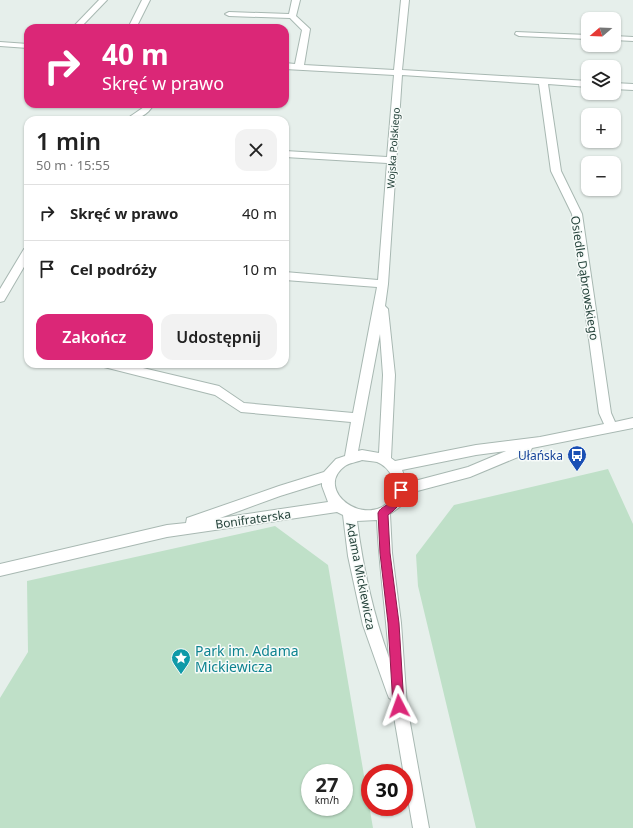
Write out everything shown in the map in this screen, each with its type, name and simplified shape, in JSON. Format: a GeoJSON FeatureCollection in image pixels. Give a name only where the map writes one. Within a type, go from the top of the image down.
{"type":"FeatureCollection","features":[{"type":"Feature","properties":{"kind":"street"},"geometry":{"type":"LineString","coordinates":[[80,24],[103,0]]}},
{"type":"Feature","properties":{"kind":"street"},"geometry":{"type":"LineString","coordinates":[[134,24],[146,0]]}},
{"type":"Feature","properties":{"kind":"street"},"geometry":{"type":"LineString","coordinates":[[292,16],[296,0]]}},
{"type":"Feature","properties":{"kind":"street","name":"Wojska Polskiego"},"geometry":{"type":"LineString","coordinates":[[351,457],[383,290],[398,72],[405,0]]}},
{"type":"Feature","properties":{"kind":"street"},"geometry":{"type":"LineString","coordinates":[[229,14],[292,16],[306,29],[299,67]]}},
{"type":"Feature","properties":{"kind":"street"},"geometry":{"type":"LineString","coordinates":[[519,34],[581,37]]}},
{"type":"Feature","properties":{"kind":"street"},"geometry":{"type":"LineString","coordinates":[[621,38],[633,39]]}},
{"type":"Feature","properties":{"kind":"street"},"geometry":{"type":"LineString","coordinates":[[0,44],[24,46]]}},
{"type":"Feature","properties":{"kind":"street"},"geometry":{"type":"LineString","coordinates":[[289,66],[581,84]]}},
{"type":"Feature","properties":{"kind":"street","name":"Osiedle Dąbrowskiego"},"geometry":{"type":"LineString","coordinates":[[543,82],[556,171],[577,214],[605,413],[612,427]]}},
{"type":"Feature","properties":{"kind":"street"},"geometry":{"type":"LineString","coordinates":[[621,86],[633,87]]}},
{"type":"Feature","properties":{"kind":"street"},"geometry":{"type":"LineString","coordinates":[[136,116],[148,108]]}},
{"type":"Feature","properties":{"kind":"street"},"geometry":{"type":"LineString","coordinates":[[289,154],[392,160]]}},
{"type":"Feature","properties":{"kind":"street"},"geometry":{"type":"LineString","coordinates":[[0,298],[24,259]]}},
{"type":"Feature","properties":{"kind":"street"},"geometry":{"type":"LineString","coordinates":[[289,277],[383,290]]}},
{"type":"Feature","properties":{"kind":"street","name":"Wojska Polskiego"},"geometry":{"type":"LineString","coordinates":[[383,290],[389,375],[389,464]]}},
{"type":"Feature","properties":{"kind":"street"},"geometry":{"type":"LineString","coordinates":[[124,368],[219,391],[241,407],[358,418]]}},
{"type":"Feature","properties":{"kind":"street"},"geometry":{"type":"LineString","coordinates":[[389,464],[476,450],[540,442],[633,423]]}},
{"type":"Feature","properties":{"kind":"street"},"geometry":{"type":"LineString","coordinates":[[401,490],[470,472],[540,442]]}},
{"type":"Feature","properties":{"kind":"street"},"geometry":{"type":"LineString","coordinates":[[362,455],[374,456],[389,464],[400,478],[401,490],[398,499],[392,507],[383,513],[371,516],[360,516],[344,509],[331,497],[328,487],[329,476],[338,464],[351,457],[362,455]]}},
{"type":"Feature","properties":{"kind":"street","name":"Bonifraterska"},"geometry":{"type":"LineString","coordinates":[[167,531],[279,491],[329,476]]}},
{"type":"Feature","properties":{"kind":"street","name":"Bonifraterska"},"geometry":{"type":"LineString","coordinates":[[0,570],[167,531],[344,509]]}},
{"type":"Feature","properties":{"kind":"street","name":"Adama Mickiewicza"},"geometry":{"type":"LineString","coordinates":[[344,509],[370,626],[399,706]]}},
{"type":"Feature","properties":{"kind":"street","name":"Adama Mickiewicza"},"geometry":{"type":"LineString","coordinates":[[383,513],[385,553],[394,623],[399,706],[421,828]]}},
{"type":"Feature","properties":{"kind":"green space"},"geometry":{"type":"Polygon","coordinates":[[[608,469],[633,524],[633,828],[476,828],[418,586],[416,555],[454,505],[608,469]]]}},
{"type":"Feature","properties":{"kind":"green space","name":"Park im. Adama Mickiewicza"},"geometry":{"type":"Polygon","coordinates":[[[275,526],[328,565],[362,764],[361,816],[371,816],[373,828],[0,828],[0,698],[28,652],[27,581],[275,526]]]}},
{"type":"Feature","properties":{"kind":"place","name":"Ułańska"},"geometry":{"type":"Point","coordinates":[577,472]}},
{"type":"Feature","properties":{"kind":"place","name":"Park im. Adama Mickiewicza"},"geometry":{"type":"Point","coordinates":[181,675]}},
{"type":"Feature","properties":{"kind":"route"},"geometry":{"type":"LineString","coordinates":[[399,706],[394,623],[385,553],[383,513],[392,507],[398,499],[401,490]]}}]}
